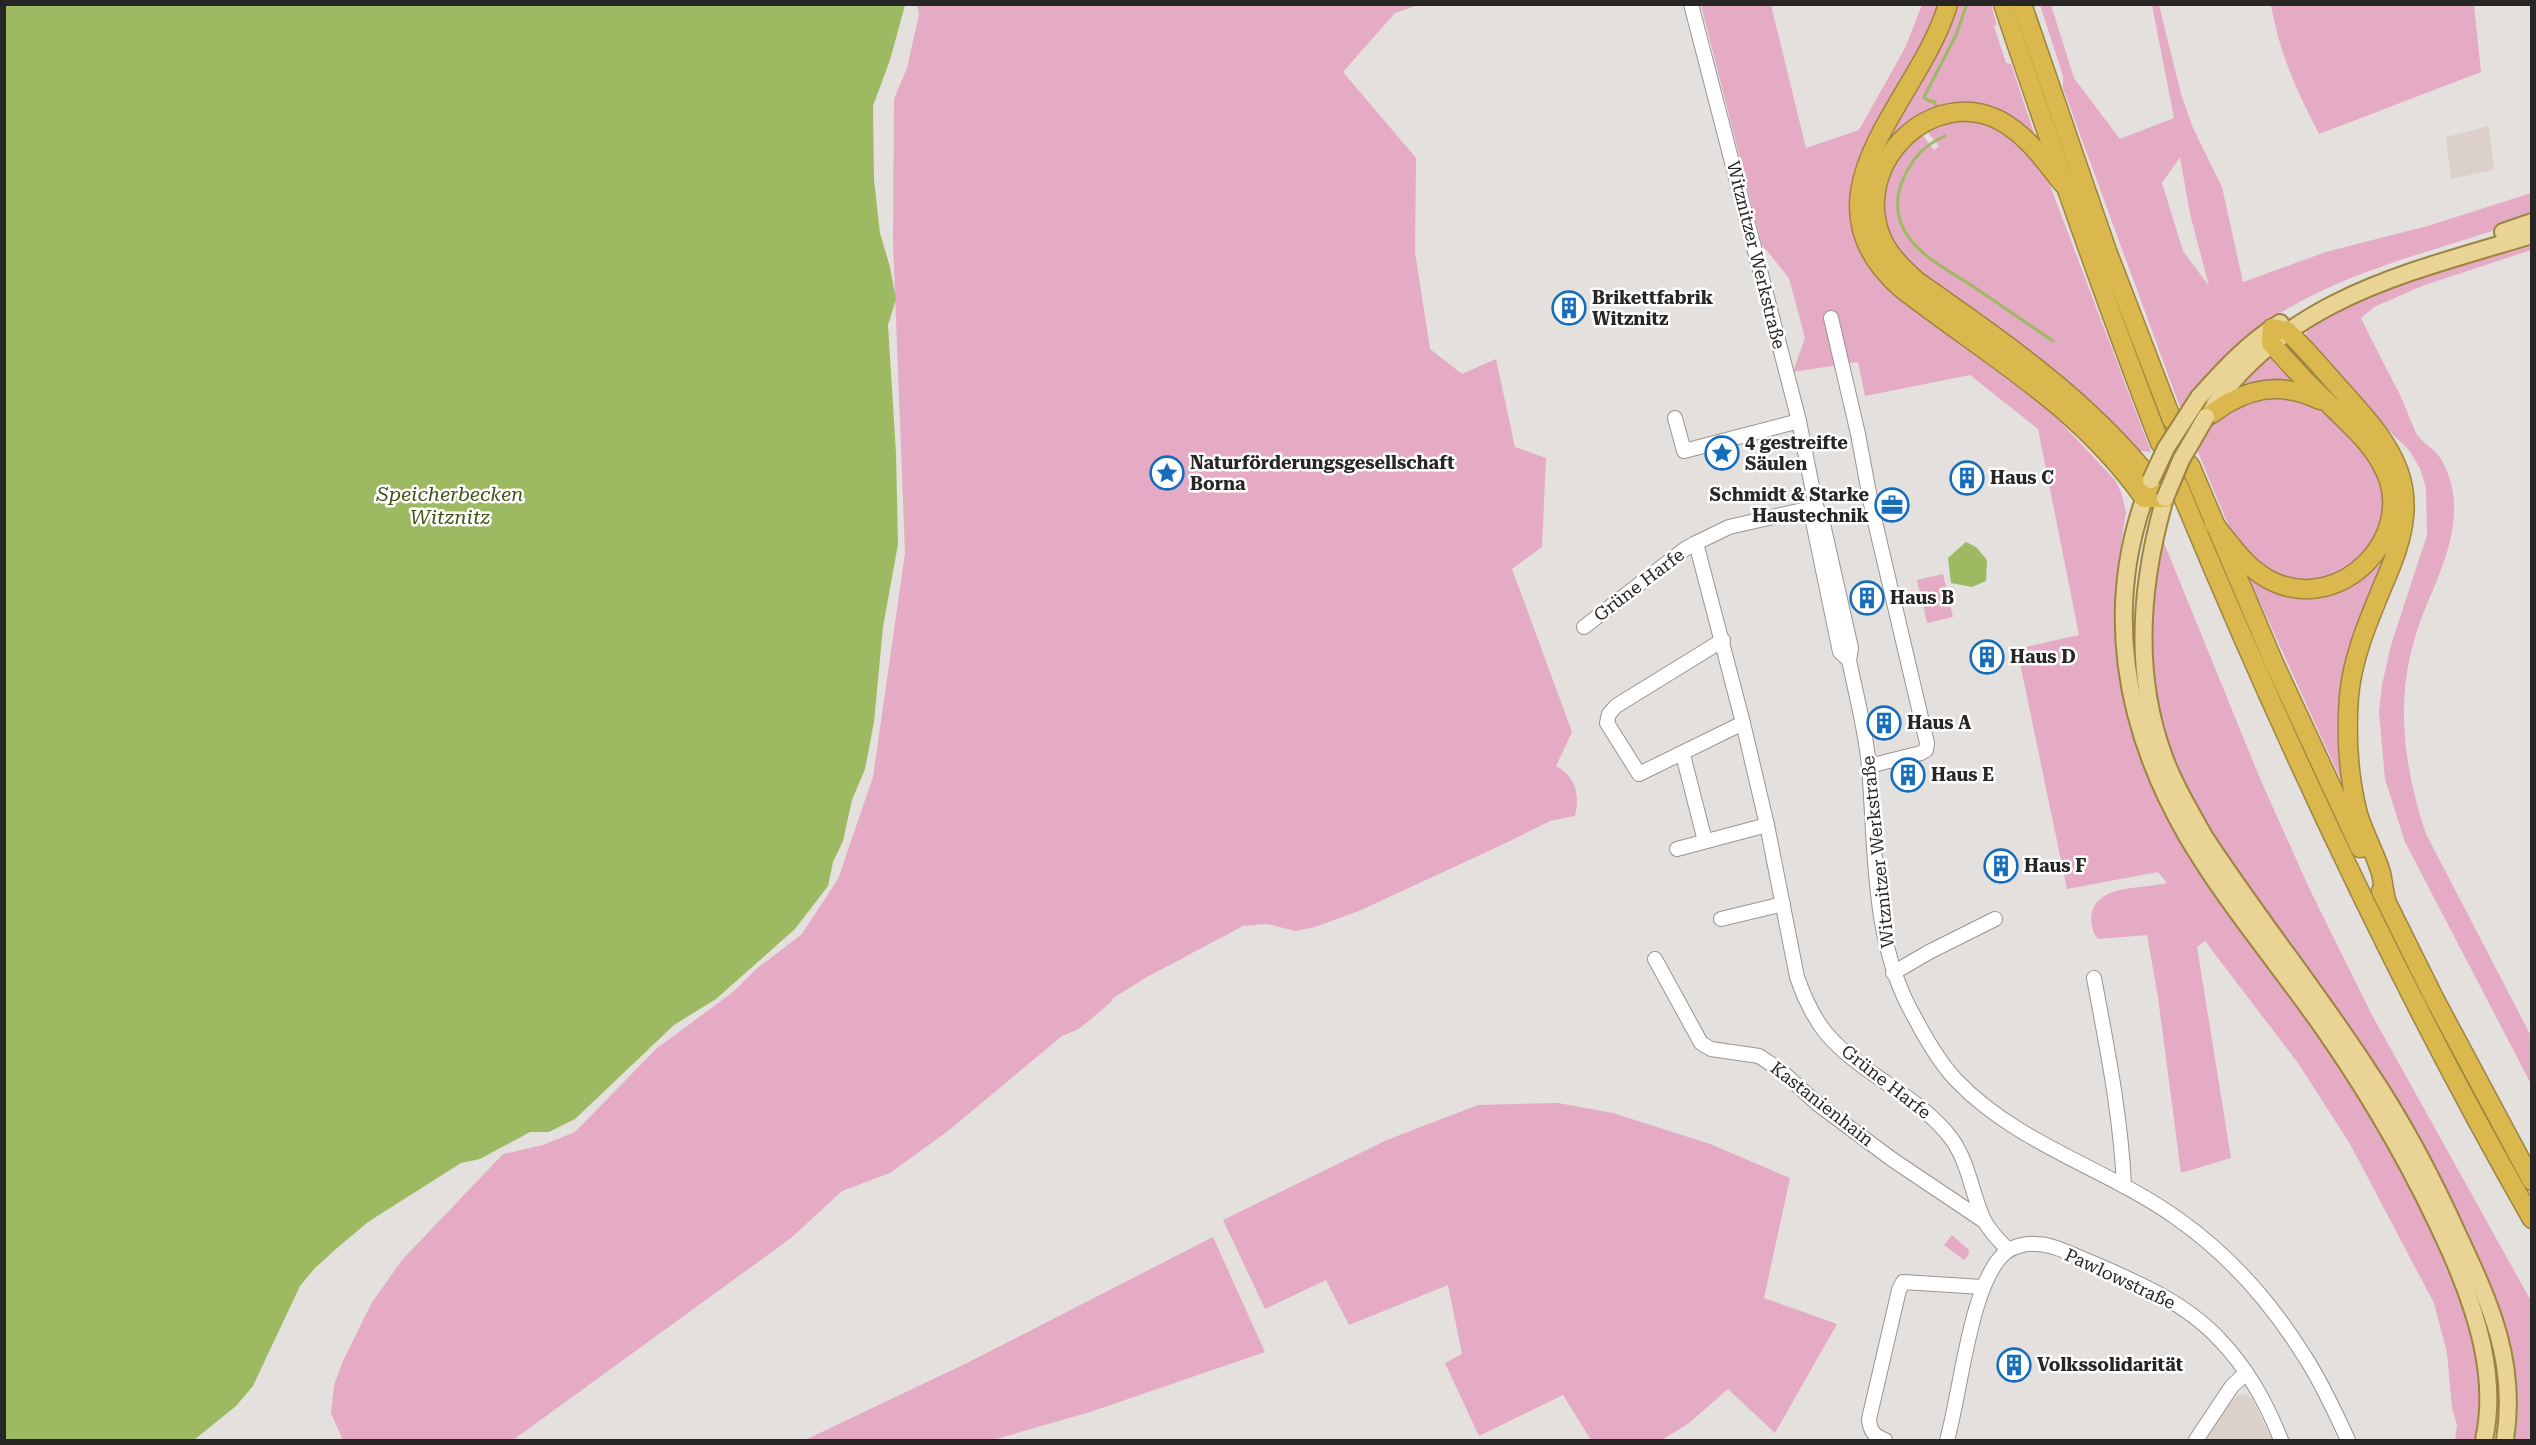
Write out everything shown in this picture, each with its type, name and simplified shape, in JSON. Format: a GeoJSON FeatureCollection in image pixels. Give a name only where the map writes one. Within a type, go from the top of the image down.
{"type":"FeatureCollection","features":[{"type":"Feature","properties":{"kind":"highway"},"geometry":{"type":"LineString","coordinates":[[1948,4],[1930,51],[1876,141],[1864,171],[1859,209],[1862,230],[1870,252],[1889,278],[1902,290],[2014,369],[2075,419],[2127,474],[2146,483],[2165,498]]}},
{"type":"Feature","properties":{"kind":"highway"},"geometry":{"type":"LineString","coordinates":[[2003,4],[2063,184],[2160,443]]}},
{"type":"Feature","properties":{"kind":"highway"},"geometry":{"type":"LineString","coordinates":[[2022,4],[2107,251],[2172,420]]}},
{"type":"Feature","properties":{"kind":"highway"},"geometry":{"type":"LineString","coordinates":[[2063,184],[2035,147],[2016,130],[1997,119],[1978,114],[1958,113],[1934,118],[1914,128],[1895,145],[1882,165],[1876,186],[1875,209],[1879,231],[1886,247],[1917,281],[2068,392],[2100,422],[2146,483]]}},
{"type":"Feature","properties":{"kind":"highway"},"geometry":{"type":"LineString","coordinates":[[2214,524],[2238,554],[2261,575],[2277,584],[2292,587],[2320,588],[2342,581],[2361,569],[2376,554],[2384,539],[2392,514],[2391,491],[2386,474],[2375,453],[2329,405],[2277,334]]}},
{"type":"Feature","properties":{"kind":"highway"},"geometry":{"type":"LineString","coordinates":[[2277,334],[2372,424],[2390,449],[2401,476],[2404,498],[2401,532],[2392,562],[2367,622],[2355,665],[2347,722],[2351,784],[2358,815],[2381,873],[2386,900]]}},
{"type":"Feature","properties":{"kind":"highway"},"geometry":{"type":"LineString","coordinates":[[2206,417],[2244,395],[2270,388],[2303,392],[2329,405]]}},
{"type":"Feature","properties":{"kind":"highway"},"geometry":{"type":"LineString","coordinates":[[2190,465],[2306,735],[2434,998],[2532,1181]]}},
{"type":"Feature","properties":{"kind":"highway"},"geometry":{"type":"LineString","coordinates":[[2178,485],[2258,674],[2335,838],[2400,972],[2532,1219]]}},
{"type":"Feature","properties":{"kind":"main road"},"geometry":{"type":"LineString","coordinates":[[2505,1440],[2508,1384],[2501,1338],[2484,1291],[2447,1209],[2368,1070],[2204,836],[2185,803],[2163,754],[2150,707],[2143,625],[2147,570],[2165,498],[2181,460],[2206,417],[2232,381],[2277,334],[2311,303],[2361,278],[2532,222]]}},
{"type":"Feature","properties":{"kind":"main road"},"geometry":{"type":"LineString","coordinates":[[2484,1440],[2488,1402],[2486,1359],[2482,1340],[2463,1281],[2427,1202],[2359,1082],[2188,838],[2154,771],[2141,737],[2128,684],[2124,627],[2126,574],[2146,483],[2199,397],[2223,370],[2277,334],[2364,289],[2532,235]]}},
{"type":"Feature","properties":{"kind":"street","name":"Witznitzer Werkstraße"},"geometry":{"type":"LineString","coordinates":[[1691,4],[1800,421],[1816,507],[1821,514],[1851,648],[1849,660],[1869,766],[1881,918],[1893,973],[1914,1017],[1926,1036],[1954,1078],[1971,1094],[2012,1125],[2055,1151],[2124,1186],[2169,1213],[2226,1259],[2265,1300],[2306,1358],[2348,1440]]}},
{"type":"Feature","properties":{"kind":"street"},"geometry":{"type":"LineString","coordinates":[[1831,318],[1858,434],[1872,509],[1927,743],[1926,750],[1921,753],[1869,766]]}},
{"type":"Feature","properties":{"kind":"street"},"geometry":{"type":"LineString","coordinates":[[1675,418],[1684,452],[1800,421]]}},
{"type":"Feature","properties":{"kind":"street","name":"Grüne Harfe"},"geometry":{"type":"LineString","coordinates":[[1584,627],[1684,549],[1729,527],[1816,507]]}},
{"type":"Feature","properties":{"kind":"street","name":"Grüne Harfe"},"geometry":{"type":"LineString","coordinates":[[1696,543],[1767,825],[1797,977],[1814,1017],[1843,1050],[1929,1115],[1951,1138],[1961,1153],[1984,1221],[2008,1250]]}},
{"type":"Feature","properties":{"kind":"street"},"geometry":{"type":"LineString","coordinates":[[1722,640],[1616,706],[1609,714],[1607,723],[1639,774],[1743,723]]}},
{"type":"Feature","properties":{"kind":"street"},"geometry":{"type":"LineString","coordinates":[[1683,754],[1705,841]]}},
{"type":"Feature","properties":{"kind":"street"},"geometry":{"type":"LineString","coordinates":[[1677,849],[1767,825]]}},
{"type":"Feature","properties":{"kind":"street"},"geometry":{"type":"LineString","coordinates":[[1721,919],[1783,904]]}},
{"type":"Feature","properties":{"kind":"street","name":"Witznitzer Werkstraße"},"geometry":{"type":"LineString","coordinates":[[1893,973],[1995,919]]}},
{"type":"Feature","properties":{"kind":"street","name":"Kastanienhain"},"geometry":{"type":"LineString","coordinates":[[1655,959],[1701,1043],[1711,1049],[1746,1052],[1768,1061],[1819,1105],[1893,1160],[1984,1221]]}},
{"type":"Feature","properties":{"kind":"street"},"geometry":{"type":"LineString","coordinates":[[2094,978],[2123,1151],[2124,1186]]}},
{"type":"Feature","properties":{"kind":"street","name":"Pawlowstraße"},"geometry":{"type":"LineString","coordinates":[[2008,1250],[2022,1245],[2038,1244],[2074,1256],[2151,1290],[2177,1305],[2206,1326],[2230,1351],[2271,1414],[2281,1440]]}},
{"type":"Feature","properties":{"kind":"street"},"geometry":{"type":"LineString","coordinates":[[1947,1440],[1982,1287],[1997,1261],[2008,1250]]}},
{"type":"Feature","properties":{"kind":"street"},"geometry":{"type":"LineString","coordinates":[[1886,1440],[1876,1437],[1870,1429],[1869,1419],[1899,1290],[1904,1282],[1982,1287]]}},
{"type":"Feature","properties":{"kind":"street"},"geometry":{"type":"LineString","coordinates":[[2196,1440],[2232,1386],[2246,1373]]}},
{"type":"Feature","properties":{"kind":"shaded area"},"geometry":{"type":"Polygon","coordinates":[[[917,5],[1418,5],[1395,13],[1343,72],[1416,158],[1415,252],[1430,349],[1462,374],[1496,359],[1515,447],[1546,458],[1542,547],[1512,569],[1572,732],[1556,766],[1563,770],[1575,787],[1577,801],[1575,816],[1550,821],[1361,910],[1315,927],[1296,931],[1267,924],[1243,926],[1147,977],[1113,998],[1079,1029],[1062,1036],[948,1131],[890,1173],[842,1191],[791,1238],[513,1440],[340,1440],[342,1438],[331,1413],[334,1385],[371,1304],[402,1260],[503,1154],[543,1145],[575,1132],[656,1049],[733,992],[755,970],[802,934],[838,879],[873,777],[905,553],[893,241],[894,99],[907,68],[919,14],[917,5]]]}},
{"type":"Feature","properties":{"kind":"shaded area"},"geometry":{"type":"Polygon","coordinates":[[[1701,5],[1771,5],[1806,148],[1859,130],[1905,48],[1922,5],[1941,5],[1853,223],[1859,243],[1873,268],[1893,292],[2037,397],[2115,480],[2126,512],[2117,570],[2114,627],[2126,707],[2139,752],[2153,789],[2175,831],[2217,895],[2340,1065],[2372,1114],[2432,1227],[2469,1312],[2480,1376],[2477,1440],[2455,1440],[2457,1425],[2452,1408],[2447,1353],[2434,1303],[2350,1144],[2298,1063],[2205,941],[2197,947],[2231,1158],[2181,1173],[2158,997],[2147,935],[2098,939],[2091,920],[2096,903],[2104,896],[2124,889],[2167,883],[2158,872],[2067,889],[2017,649],[2079,635],[2038,429],[1970,375],[1865,396],[1858,362],[1793,372],[1805,338],[1789,278],[1762,245],[1701,5]]]}},
{"type":"Feature","properties":{"kind":"shaded area"},"geometry":{"type":"Polygon","coordinates":[[[1953,5],[1991,5],[1997,25],[1994,26],[2006,63],[2011,64],[2034,133],[2029,135],[2016,124],[1929,114],[1870,199],[1910,289],[1864,203],[1894,120],[1953,5]]]}},
{"type":"Feature","properties":{"kind":"shaded area"},"geometry":{"type":"Polygon","coordinates":[[[2040,5],[2051,5],[2074,78],[2120,139],[2174,118],[2152,5],[2159,5],[2181,94],[2193,128],[2222,187],[2243,282],[2326,252],[2431,225],[2531,193],[2531,218],[2391,263],[2323,290],[2290,307],[2259,327],[2226,355],[2181,410],[2063,88],[2063,76],[2040,5]],[[2180,157],[2162,183],[2183,251],[2209,286],[2190,214],[2180,157]]]}},
{"type":"Feature","properties":{"kind":"shaded area"},"geometry":{"type":"Polygon","coordinates":[[[2271,5],[2474,5],[2481,72],[2319,134],[2290,71],[2279,40],[2271,5]]]}},
{"type":"Feature","properties":{"kind":"shaded area"},"geometry":{"type":"Polygon","coordinates":[[[1968,118],[2004,127],[2039,161],[2151,452],[2138,451],[1930,284],[1892,246],[1881,201],[1893,157],[1922,134],[1934,150],[1939,146],[1928,133],[1927,127],[1968,118]]]}},
{"type":"Feature","properties":{"kind":"shaded area"},"geometry":{"type":"Polygon","coordinates":[[[2489,126],[2494,170],[2451,179],[2446,137],[2489,126]]]}},
{"type":"Feature","properties":{"kind":"shaded area"},"geometry":{"type":"Polygon","coordinates":[[[2531,239],[2531,250],[2422,286],[2374,307],[2361,318],[2400,395],[2416,433],[2441,459],[2452,488],[2454,513],[2452,532],[2414,641],[2408,665],[2404,714],[2408,762],[2426,834],[2531,1036],[2531,1084],[2405,842],[2385,779],[2379,712],[2382,685],[2391,645],[2427,535],[2426,488],[2420,468],[2409,450],[2363,406],[2305,340],[2308,326],[2337,305],[2531,239]]]}},
{"type":"Feature","properties":{"kind":"shaded area"},"geometry":{"type":"Polygon","coordinates":[[[2268,351],[2306,388],[2233,394],[2268,351]]]}},
{"type":"Feature","properties":{"kind":"shaded area"},"geometry":{"type":"Polygon","coordinates":[[[2259,395],[2305,398],[2338,420],[2379,470],[2386,504],[2380,536],[2349,572],[2304,584],[2270,575],[2240,547],[2230,529],[2197,450],[2217,418],[2259,395]]]}},
{"type":"Feature","properties":{"kind":"shaded area"},"geometry":{"type":"Polygon","coordinates":[[[2395,532],[2362,621],[2344,776],[2340,778],[2248,576],[2318,593],[2395,532]]]}},
{"type":"Feature","properties":{"kind":"shaded area"},"geometry":{"type":"Polygon","coordinates":[[[2162,538],[2261,781],[2310,890],[2372,1015],[2531,1301],[2531,1440],[2512,1440],[2513,1387],[2507,1334],[2194,805],[2171,758],[2161,724],[2153,671],[2153,618],[2162,538]]]}},
{"type":"Feature","properties":{"kind":"shaded area"},"geometry":{"type":"Polygon","coordinates":[[[1943,574],[1953,617],[1927,623],[1917,580],[1943,574]]]}},
{"type":"Feature","properties":{"kind":"shaded area"},"geometry":{"type":"Polygon","coordinates":[[[1558,1103],[1613,1113],[1710,1144],[1790,1178],[1764,1298],[1837,1324],[1775,1433],[1728,1389],[1689,1423],[1662,1440],[1591,1440],[1563,1395],[1479,1436],[1445,1363],[1462,1354],[1448,1285],[1349,1325],[1326,1280],[1265,1309],[1223,1220],[1387,1140],[1478,1105],[1558,1103]]]}},
{"type":"Feature","properties":{"kind":"shaded area"},"geometry":{"type":"Polygon","coordinates":[[[1952,1235],[1969,1250],[1964,1260],[1944,1245],[1952,1235]]]}},
{"type":"Feature","properties":{"kind":"shaded area"},"geometry":{"type":"Polygon","coordinates":[[[1213,1237],[1265,1352],[1090,1412],[993,1440],[805,1440],[967,1363],[1213,1237]]]}},
{"type":"Feature","properties":{"kind":"shaded area"},"geometry":{"type":"Polygon","coordinates":[[[2238,1395],[2246,1395],[2252,1399],[2272,1440],[2204,1440],[2219,1416],[2238,1395]]]}},
{"type":"Feature","properties":{"kind":"water","name":"Speicherbecken Witznitz"},"geometry":{"type":"Polygon","coordinates":[[[5,4],[905,5],[890,60],[873,106],[874,180],[880,233],[896,299],[888,325],[896,453],[898,544],[883,627],[874,722],[865,769],[852,800],[843,841],[833,862],[828,886],[795,929],[716,999],[674,1025],[575,1119],[549,1132],[530,1132],[480,1159],[461,1163],[368,1222],[336,1249],[315,1268],[300,1286],[253,1386],[236,1406],[194,1440],[5,1440],[5,4]]]}},
{"type":"Feature","properties":{"kind":"water"},"geometry":{"type":"Polygon","coordinates":[[[1966,542],[1976,547],[1987,560],[1986,581],[1972,587],[1951,583],[1948,558],[1966,542]]]}},
{"type":"Feature","properties":{"kind":"waterway"},"geometry":{"type":"LineString","coordinates":[[1936,105],[1934,101],[1929,101],[1924,97],[1956,35],[1967,4]]}},
{"type":"Feature","properties":{"kind":"waterway"},"geometry":{"type":"LineString","coordinates":[[1945,136],[1920,152],[1904,177],[1899,190],[1898,203],[1899,217],[1904,230],[1917,248],[1935,262],[2053,341]]}},
{"type":"Feature","properties":{"kind":"place","name":"Brikettfabrik Witznitz"},"geometry":{"type":"Point","coordinates":[1569,308]}},
{"type":"Feature","properties":{"kind":"place","name":"4 gestreifte Säulen"},"geometry":{"type":"Point","coordinates":[1722,453]}},
{"type":"Feature","properties":{"kind":"place","name":"Naturförderungsgesellschaft Borna"},"geometry":{"type":"Point","coordinates":[1167,473]}},
{"type":"Feature","properties":{"kind":"place","name":"Haus C"},"geometry":{"type":"Point","coordinates":[1967,478]}},
{"type":"Feature","properties":{"kind":"place","name":"Schmidt & Starke Haustechnik"},"geometry":{"type":"Point","coordinates":[1892,505]}},
{"type":"Feature","properties":{"kind":"place","name":"Haus B"},"geometry":{"type":"Point","coordinates":[1867,598]}},
{"type":"Feature","properties":{"kind":"place","name":"Haus D"},"geometry":{"type":"Point","coordinates":[1987,657]}},
{"type":"Feature","properties":{"kind":"place","name":"Haus A"},"geometry":{"type":"Point","coordinates":[1884,723]}},
{"type":"Feature","properties":{"kind":"place","name":"Haus E"},"geometry":{"type":"Point","coordinates":[1908,775]}},
{"type":"Feature","properties":{"kind":"place","name":"Haus F"},"geometry":{"type":"Point","coordinates":[2001,866]}},
{"type":"Feature","properties":{"kind":"place","name":"Volkssolidarität"},"geometry":{"type":"Point","coordinates":[2014,1365]}}]}
